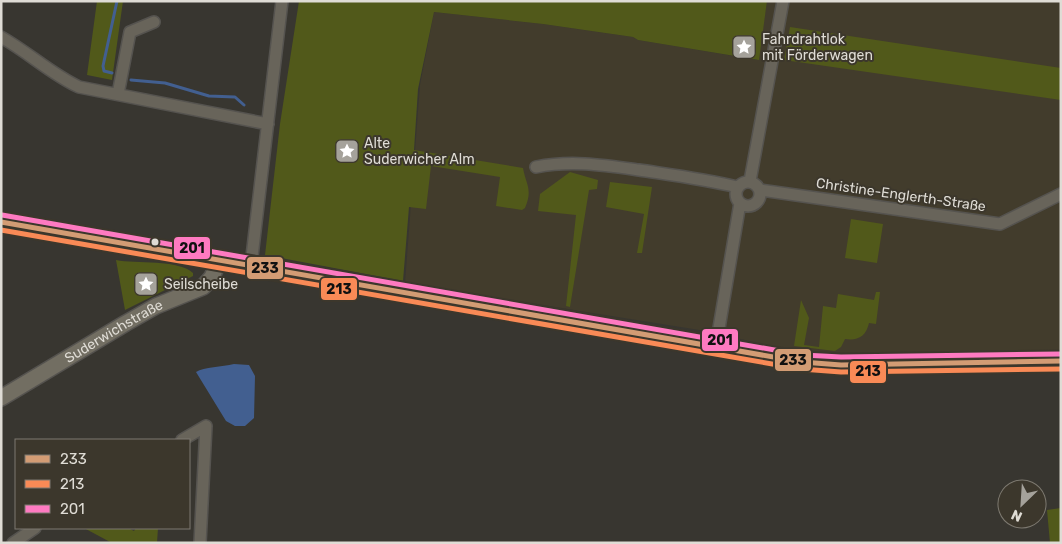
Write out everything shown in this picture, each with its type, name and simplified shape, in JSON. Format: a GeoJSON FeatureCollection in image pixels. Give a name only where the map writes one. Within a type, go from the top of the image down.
{"type":"FeatureCollection","features":[{"type":"Feature","properties":{"kind":"main road"},"geometry":{"type":"LineString","coordinates":[[219,260],[802,362],[841,365],[1061,361]]}},
{"type":"Feature","properties":{"kind":"main road","name":"Suderwichstraße"},"geometry":{"type":"LineString","coordinates":[[1,398],[156,306],[202,286],[212,277],[219,260]]}},
{"type":"Feature","properties":{"kind":"street"},"geometry":{"type":"LineString","coordinates":[[250,265],[282,1]]}},
{"type":"Feature","properties":{"kind":"street"},"geometry":{"type":"LineString","coordinates":[[750,181],[783,1]]}},
{"type":"Feature","properties":{"kind":"street"},"geometry":{"type":"LineString","coordinates":[[118,94],[130,32],[154,22]]}},
{"type":"Feature","properties":{"kind":"street"},"geometry":{"type":"LineString","coordinates":[[1,37],[32,56],[66,81],[79,87],[268,124]]}},
{"type":"Feature","properties":{"kind":"street"},"geometry":{"type":"LineString","coordinates":[[536,167],[558,163],[582,162],[701,178],[737,187]]}},
{"type":"Feature","properties":{"kind":"street"},"geometry":{"type":"LineString","coordinates":[[750,181],[756,184],[760,190],[759,198],[754,204],[747,206],[740,203],[735,194],[737,187],[742,182],[750,181]]}},
{"type":"Feature","properties":{"kind":"street","name":"Christine-Englerth-Straße"},"geometry":{"type":"LineString","coordinates":[[760,190],[1000,224],[1061,194]]}},
{"type":"Feature","properties":{"kind":"street"},"geometry":{"type":"LineString","coordinates":[[716,346],[740,203]]}},
{"type":"Feature","properties":{"kind":"street"},"geometry":{"type":"LineString","coordinates":[[1,222],[219,260]]}},
{"type":"Feature","properties":{"kind":"street"},"geometry":{"type":"LineString","coordinates":[[184,439],[206,426],[200,543]]}},
{"type":"Feature","properties":{"kind":"street"},"geometry":{"type":"LineString","coordinates":[[12,542],[33,529]]}},
{"type":"Feature","properties":{"kind":"shaded area"},"geometry":{"type":"Polygon","coordinates":[[[767,1],[1061,1],[1061,358],[856,359],[825,356],[781,349],[712,332],[405,283],[420,85],[434,12],[543,24],[633,37],[638,40],[758,60],[767,1]]]}},
{"type":"Feature","properties":{"kind":"green space"},"geometry":{"type":"Polygon","coordinates":[[[97,1],[123,1],[112,80],[87,75],[97,1]]]}},
{"type":"Feature","properties":{"kind":"green space","name":"Alte Suderwicher Alm"},"geometry":{"type":"Polygon","coordinates":[[[299,1],[767,1],[759,60],[638,40],[633,37],[543,24],[434,12],[418,89],[414,150],[523,168],[529,191],[525,208],[522,210],[496,206],[500,177],[431,166],[426,209],[409,207],[403,281],[265,255],[280,124],[299,1]]]}},
{"type":"Feature","properties":{"kind":"green space"},"geometry":{"type":"Polygon","coordinates":[[[790,27],[1061,68],[1061,100],[784,60],[790,27]]]}},
{"type":"Feature","properties":{"kind":"green space"},"geometry":{"type":"Polygon","coordinates":[[[570,172],[598,180],[597,189],[589,190],[570,307],[566,306],[576,215],[538,211],[540,194],[570,172]]]}},
{"type":"Feature","properties":{"kind":"green space"},"geometry":{"type":"Polygon","coordinates":[[[610,182],[652,187],[642,253],[637,253],[644,214],[606,207],[610,182]]]}},
{"type":"Feature","properties":{"kind":"green space"},"geometry":{"type":"Polygon","coordinates":[[[851,219],[883,224],[877,263],[845,258],[851,219]]]}},
{"type":"Feature","properties":{"kind":"green space"},"geometry":{"type":"Polygon","coordinates":[[[116,260],[177,266],[193,273],[193,276],[125,310],[116,260]]]}},
{"type":"Feature","properties":{"kind":"green space"},"geometry":{"type":"Polygon","coordinates":[[[876,292],[880,292],[876,324],[869,323],[866,332],[857,339],[845,339],[841,347],[835,351],[794,346],[801,300],[809,318],[804,345],[819,347],[823,306],[836,308],[838,294],[874,300],[876,292]]]}},
{"type":"Feature","properties":{"kind":"green space"},"geometry":{"type":"Polygon","coordinates":[[[1061,508],[1061,543],[1050,543],[1047,510],[1061,508]]]}},
{"type":"Feature","properties":{"kind":"green space"},"geometry":{"type":"Polygon","coordinates":[[[86,529],[130,529],[134,531],[135,529],[158,529],[157,543],[112,543],[86,529]]]}},
{"type":"Feature","properties":{"kind":"water"},"geometry":{"type":"Polygon","coordinates":[[[234,364],[249,365],[255,376],[254,418],[245,426],[235,426],[226,421],[196,372],[234,364]]]}},
{"type":"Feature","properties":{"kind":"waterway"},"geometry":{"type":"LineString","coordinates":[[112,73],[104,71],[103,66],[117,1]]}},
{"type":"Feature","properties":{"kind":"waterway"},"geometry":{"type":"LineString","coordinates":[[131,80],[165,83],[209,96],[235,97],[244,105]]}},
{"type":"Feature","properties":{"kind":"transit line","name":"201"},"geometry":{"type":"LineString","coordinates":[[2,215],[803,355],[841,357],[1061,354]]}},
{"type":"Feature","properties":{"kind":"transit line","name":"233"},"geometry":{"type":"LineString","coordinates":[[1,222],[802,362],[841,365],[1061,361]]}},
{"type":"Feature","properties":{"kind":"transit line","name":"213"},"geometry":{"type":"LineString","coordinates":[[1,230],[801,369],[841,372],[1061,369]]}},
{"type":"Feature","properties":{"kind":"place","name":"Fahrdrahtlok mit Förderwagen"},"geometry":{"type":"Point","coordinates":[744,47]}},
{"type":"Feature","properties":{"kind":"place","name":"Alte Suderwicher Alm"},"geometry":{"type":"Point","coordinates":[347,151]}},
{"type":"Feature","properties":{"kind":"place","name":"Seilscheibe"},"geometry":{"type":"Point","coordinates":[146,284]}}]}
